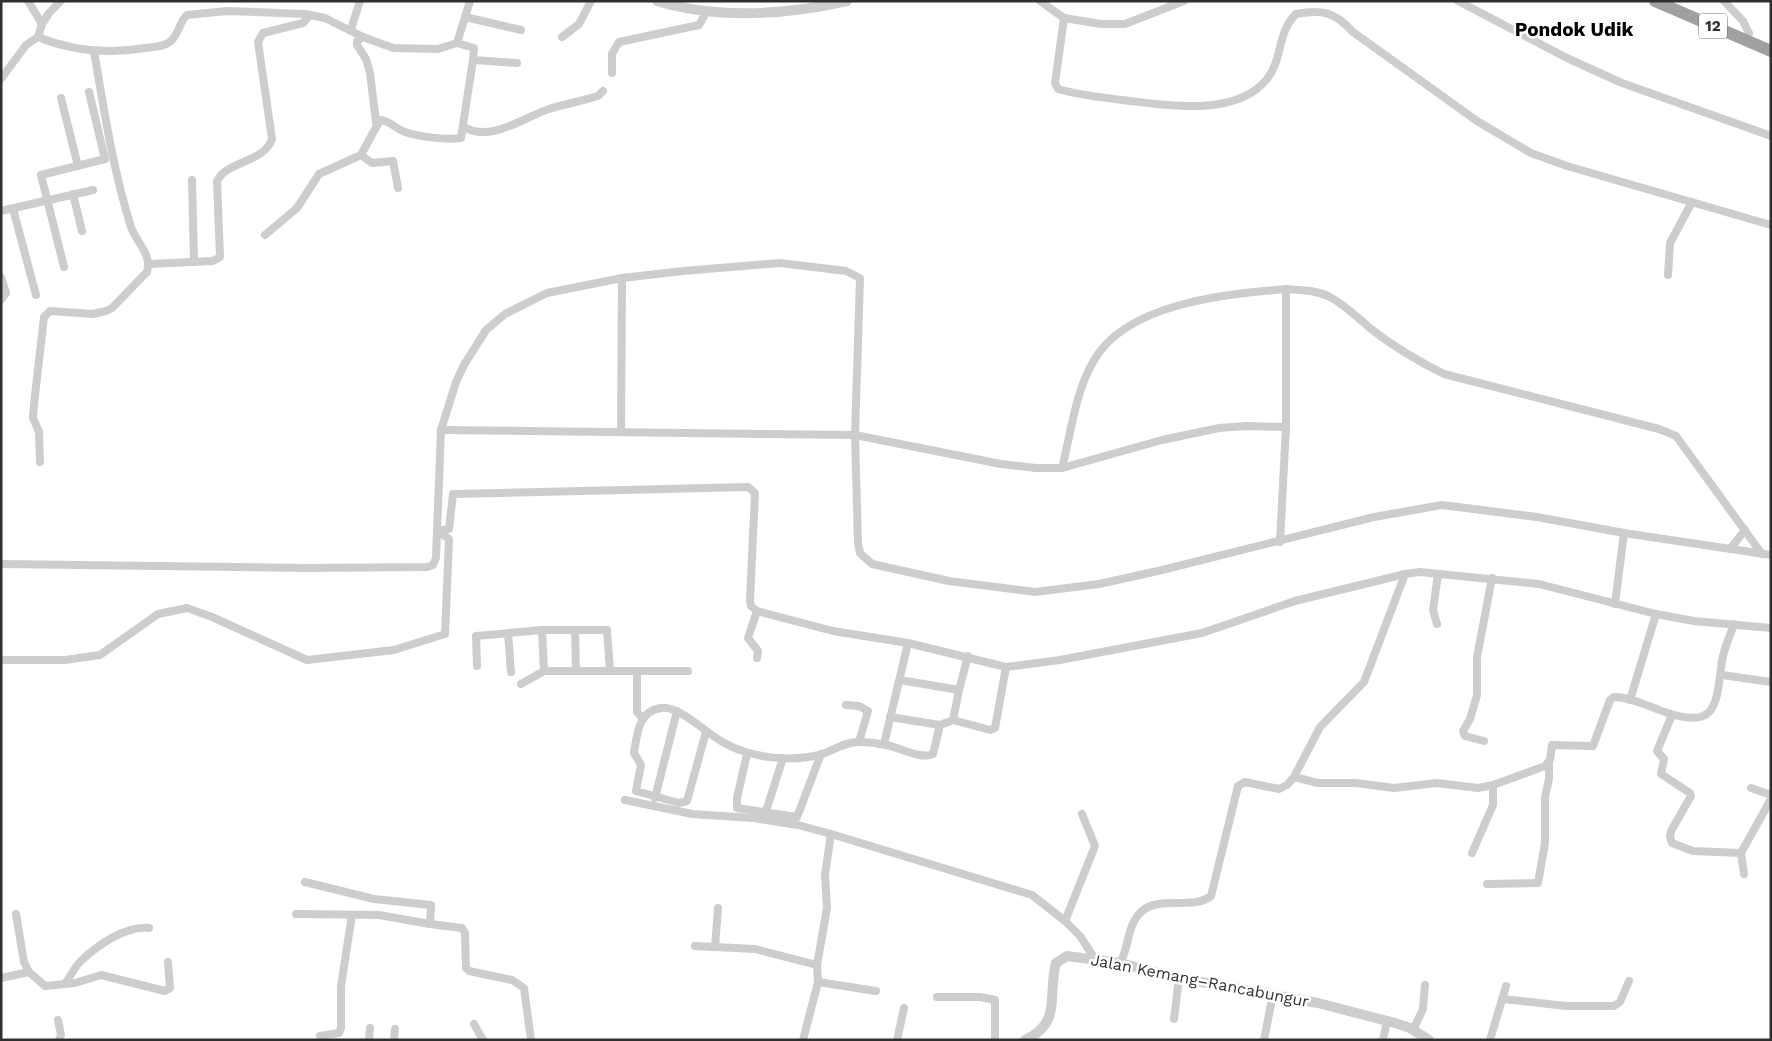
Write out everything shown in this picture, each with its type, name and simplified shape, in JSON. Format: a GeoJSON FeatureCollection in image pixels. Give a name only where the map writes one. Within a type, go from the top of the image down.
{"type":"FeatureCollection","features":[{"type":"Feature","properties":{"kind":"highway","name":"12"},"geometry":{"type":"LineString","coordinates":[[1655,1],[1771,51]]}},
{"type":"Feature","properties":{"kind":"highway","name":"12"},"geometry":{"type":"LineString","coordinates":[[1671,1],[1771,43]]}},
{"type":"Feature","properties":{"kind":"street"},"geometry":{"type":"LineString","coordinates":[[28,1],[42,24]]}},
{"type":"Feature","properties":{"kind":"street"},"geometry":{"type":"LineString","coordinates":[[1,79],[26,46],[38,37],[42,24],[49,13],[61,1]]}},
{"type":"Feature","properties":{"kind":"street"},"geometry":{"type":"LineString","coordinates":[[227,11],[228,1]]}},
{"type":"Feature","properties":{"kind":"street"},"geometry":{"type":"LineString","coordinates":[[351,29],[360,1]]}},
{"type":"Feature","properties":{"kind":"street"},"geometry":{"type":"LineString","coordinates":[[456,43],[470,1]]}},
{"type":"Feature","properties":{"kind":"street"},"geometry":{"type":"LineString","coordinates":[[562,37],[579,24],[591,1]]}},
{"type":"Feature","properties":{"kind":"street"},"geometry":{"type":"LineString","coordinates":[[657,1],[706,13],[736,14],[804,10],[846,1]]}},
{"type":"Feature","properties":{"kind":"street"},"geometry":{"type":"LineString","coordinates":[[1040,1],[1064,18],[1101,24],[1125,24],[1184,1]]}},
{"type":"Feature","properties":{"kind":"street"},"geometry":{"type":"LineString","coordinates":[[1458,1],[1569,59],[1622,84],[1771,136]]}},
{"type":"Feature","properties":{"kind":"street"},"geometry":{"type":"LineString","coordinates":[[1724,1],[1743,21],[1749,33]]}},
{"type":"Feature","properties":{"kind":"street"},"geometry":{"type":"LineString","coordinates":[[38,37],[94,52],[124,51],[159,46],[174,39],[183,18],[187,15],[227,11],[310,15],[325,18],[393,48],[438,48],[456,43],[474,48],[463,136],[458,139],[407,132],[384,120],[376,122]]}},
{"type":"Feature","properties":{"kind":"street"},"geometry":{"type":"LineString","coordinates":[[1064,18],[1055,83],[1058,89],[1073,94],[1146,103],[1204,106],[1222,103],[1252,92],[1266,80],[1276,65],[1286,23],[1296,14],[1325,12],[1340,18],[1353,32],[1477,121],[1517,146],[1567,166],[1771,225]]}},
{"type":"Feature","properties":{"kind":"street"},"geometry":{"type":"LineString","coordinates":[[612,73],[612,54],[619,42],[698,25],[706,13]]}},
{"type":"Feature","properties":{"kind":"street"},"geometry":{"type":"LineString","coordinates":[[149,264],[213,261],[220,257],[215,184],[219,177],[263,152],[271,143],[272,130],[258,42],[262,34],[303,23],[310,15]]}},
{"type":"Feature","properties":{"kind":"street"},"geometry":{"type":"LineString","coordinates":[[464,17],[521,30]]}},
{"type":"Feature","properties":{"kind":"street"},"geometry":{"type":"LineString","coordinates":[[265,235],[298,208],[320,174],[361,155],[366,149],[376,122],[370,73],[366,60],[357,45],[357,41],[363,36]]}},
{"type":"Feature","properties":{"kind":"street"},"geometry":{"type":"LineString","coordinates":[[40,462],[39,432],[33,418],[44,317],[50,312],[93,314],[106,312],[147,272],[149,264],[147,254],[132,227],[109,142],[94,52]]}},
{"type":"Feature","properties":{"kind":"street"},"geometry":{"type":"LineString","coordinates":[[473,60],[517,63]]}},
{"type":"Feature","properties":{"kind":"street"},"geometry":{"type":"LineString","coordinates":[[464,127],[476,132],[504,128],[528,120],[547,110],[598,96],[603,91]]}},
{"type":"Feature","properties":{"kind":"street"},"geometry":{"type":"LineString","coordinates":[[64,267],[41,175],[106,159],[89,92]]}},
{"type":"Feature","properties":{"kind":"street"},"geometry":{"type":"LineString","coordinates":[[61,98],[78,166]]}},
{"type":"Feature","properties":{"kind":"street"},"geometry":{"type":"LineString","coordinates":[[361,155],[372,163],[393,161],[398,188]]}},
{"type":"Feature","properties":{"kind":"street"},"geometry":{"type":"LineString","coordinates":[[192,180],[194,261]]}},
{"type":"Feature","properties":{"kind":"street"},"geometry":{"type":"LineString","coordinates":[[1,211],[93,190]]}},
{"type":"Feature","properties":{"kind":"street"},"geometry":{"type":"LineString","coordinates":[[73,194],[82,231]]}},
{"type":"Feature","properties":{"kind":"street"},"geometry":{"type":"LineString","coordinates":[[1668,275],[1670,243],[1692,202]]}},
{"type":"Feature","properties":{"kind":"street"},"geometry":{"type":"LineString","coordinates":[[13,209],[36,295]]}},
{"type":"Feature","properties":{"kind":"street"},"geometry":{"type":"LineString","coordinates":[[1,564],[307,568],[427,567],[433,565],[436,558],[441,430],[456,382],[464,365],[486,330],[505,314],[547,293],[622,278],[780,263],[846,271],[860,278],[855,435],[858,543],[860,552],[872,564],[949,581],[1035,592],[1099,584],[1280,542],[1374,517],[1442,505],[1537,517],[1624,533],[1771,555]]}},
{"type":"Feature","properties":{"kind":"street"},"geometry":{"type":"LineString","coordinates":[[1,277],[6,293],[1,300]]}},
{"type":"Feature","properties":{"kind":"street"},"geometry":{"type":"LineString","coordinates":[[621,431],[622,278]]}},
{"type":"Feature","properties":{"kind":"street"},"geometry":{"type":"LineString","coordinates":[[1062,468],[1084,380],[1094,360],[1118,331],[1136,320],[1164,310],[1229,296],[1286,289],[1309,290],[1326,295],[1341,303],[1413,358],[1444,374],[1659,429],[1676,436],[1762,554]]}},
{"type":"Feature","properties":{"kind":"street"},"geometry":{"type":"LineString","coordinates":[[1280,542],[1286,427],[1286,289]]}},
{"type":"Feature","properties":{"kind":"street"},"geometry":{"type":"LineString","coordinates":[[441,430],[855,435],[1001,464],[1062,468],[1162,440],[1219,428],[1286,427]]}},
{"type":"Feature","properties":{"kind":"street"},"geometry":{"type":"LineString","coordinates":[[438,498],[454,494],[748,487],[755,493],[750,600],[751,606],[757,611],[832,631],[908,643],[968,656],[1006,667],[1060,660],[1202,633],[1295,601],[1420,572],[1492,578],[1553,586],[1656,614],[1694,621],[1771,628]]}},
{"type":"Feature","properties":{"kind":"street"},"geometry":{"type":"LineString","coordinates":[[437,531],[449,529],[454,494]]}},
{"type":"Feature","properties":{"kind":"street"},"geometry":{"type":"LineString","coordinates":[[1730,549],[1745,530]]}},
{"type":"Feature","properties":{"kind":"street"},"geometry":{"type":"LineString","coordinates":[[1,660],[65,660],[100,655],[158,614],[187,608],[212,617],[308,660],[394,650],[445,634],[449,539],[437,531]]}},
{"type":"Feature","properties":{"kind":"street"},"geometry":{"type":"LineString","coordinates":[[1615,604],[1624,533]]}},
{"type":"Feature","properties":{"kind":"street"},"geometry":{"type":"LineString","coordinates":[[1120,963],[1127,949],[1133,922],[1144,909],[1153,905],[1200,900],[1210,896],[1238,786],[1250,782],[1279,788],[1287,785],[1294,777],[1320,727],[1364,682],[1405,574]]}},
{"type":"Feature","properties":{"kind":"street"},"geometry":{"type":"LineString","coordinates":[[1437,624],[1433,610],[1438,574]]}},
{"type":"Feature","properties":{"kind":"street"},"geometry":{"type":"LineString","coordinates":[[1484,741],[1465,736],[1463,731],[1470,719],[1477,695],[1477,657],[1492,578]]}},
{"type":"Feature","properties":{"kind":"street"},"geometry":{"type":"LineString","coordinates":[[757,611],[748,638],[758,651],[757,658]]}},
{"type":"Feature","properties":{"kind":"street"},"geometry":{"type":"LineString","coordinates":[[1630,700],[1656,614]]}},
{"type":"Feature","properties":{"kind":"street"},"geometry":{"type":"LineString","coordinates":[[1487,884],[1538,883],[1545,843],[1545,797],[1549,779],[1552,746],[1592,746],[1610,700],[1619,697],[1672,715],[1691,719],[1706,715],[1714,705],[1722,675],[1722,662],[1734,624]]}},
{"type":"Feature","properties":{"kind":"street"},"geometry":{"type":"LineString","coordinates":[[542,630],[544,671]]}},
{"type":"Feature","properties":{"kind":"street"},"geometry":{"type":"LineString","coordinates":[[477,666],[476,636],[542,630],[607,630],[610,671]]}},
{"type":"Feature","properties":{"kind":"street"},"geometry":{"type":"LineString","coordinates":[[575,630],[576,671]]}},
{"type":"Feature","properties":{"kind":"street"},"geometry":{"type":"LineString","coordinates":[[508,633],[511,672]]}},
{"type":"Feature","properties":{"kind":"street"},"geometry":{"type":"LineString","coordinates":[[884,744],[908,643]]}},
{"type":"Feature","properties":{"kind":"street"},"geometry":{"type":"LineString","coordinates":[[953,720],[968,656]]}},
{"type":"Feature","properties":{"kind":"street"},"geometry":{"type":"LineString","coordinates":[[890,717],[940,725],[953,720],[990,730],[996,728],[1006,667]]}},
{"type":"Feature","properties":{"kind":"street"},"geometry":{"type":"LineString","coordinates":[[521,684],[544,671],[688,671]]}},
{"type":"Feature","properties":{"kind":"street"},"geometry":{"type":"LineString","coordinates":[[637,671],[637,712],[643,719]]}},
{"type":"Feature","properties":{"kind":"street"},"geometry":{"type":"LineString","coordinates":[[1722,675],[1771,682]]}},
{"type":"Feature","properties":{"kind":"street"},"geometry":{"type":"LineString","coordinates":[[900,680],[959,690]]}},
{"type":"Feature","properties":{"kind":"street"},"geometry":{"type":"LineString","coordinates":[[846,705],[859,706],[868,711],[859,742]]}},
{"type":"Feature","properties":{"kind":"street"},"geometry":{"type":"LineString","coordinates":[[706,732],[686,802],[679,804],[638,793],[635,788],[641,765],[634,753],[643,719],[653,710],[659,708],[673,708],[706,732],[747,754],[783,758],[821,754],[843,744],[859,742],[884,744],[931,756],[940,725]]}},
{"type":"Feature","properties":{"kind":"street"},"geometry":{"type":"LineString","coordinates":[[655,798],[677,711]]}},
{"type":"Feature","properties":{"kind":"street"},"geometry":{"type":"LineString","coordinates":[[1672,715],[1657,751],[1664,759],[1661,774],[1690,793],[1690,796],[1671,832],[1670,841],[1694,851],[1741,853]]}},
{"type":"Feature","properties":{"kind":"street"},"geometry":{"type":"LineString","coordinates":[[747,754],[737,798],[737,808],[799,816],[821,754]]}},
{"type":"Feature","properties":{"kind":"street"},"geometry":{"type":"LineString","coordinates":[[766,811],[783,758]]}},
{"type":"Feature","properties":{"kind":"street"},"geometry":{"type":"LineString","coordinates":[[1294,777],[1318,782],[1356,782],[1394,788],[1437,783],[1478,788],[1549,764]]}},
{"type":"Feature","properties":{"kind":"street"},"geometry":{"type":"LineString","coordinates":[[1472,852],[1493,805],[1493,784]]}},
{"type":"Feature","properties":{"kind":"street"},"geometry":{"type":"LineString","coordinates":[[1751,788],[1771,795]]}},
{"type":"Feature","properties":{"kind":"street"},"geometry":{"type":"LineString","coordinates":[[1744,874],[1741,853],[1771,799]]}},
{"type":"Feature","properties":{"kind":"street"},"geometry":{"type":"LineString","coordinates":[[625,800],[692,814],[753,818],[798,825],[1032,895],[1065,921],[1080,936],[1095,959]]}},
{"type":"Feature","properties":{"kind":"street"},"geometry":{"type":"LineString","coordinates":[[1065,921],[1095,846],[1082,814]]}},
{"type":"Feature","properties":{"kind":"street"},"geometry":{"type":"LineString","coordinates":[[813,1040],[804,1038],[818,982],[816,965],[827,908],[825,875],[831,834]]}},
{"type":"Feature","properties":{"kind":"street"},"geometry":{"type":"LineString","coordinates":[[305,882],[374,899],[428,903],[431,905],[430,924]]}},
{"type":"Feature","properties":{"kind":"street"},"geometry":{"type":"LineString","coordinates":[[715,947],[718,908]]}},
{"type":"Feature","properties":{"kind":"street"},"geometry":{"type":"LineString","coordinates":[[16,914],[24,962],[29,972],[41,985],[65,984],[100,975],[168,991],[168,962]]}},
{"type":"Feature","properties":{"kind":"street"},"geometry":{"type":"LineString","coordinates":[[296,914],[386,916],[464,930],[466,968],[469,971],[512,980],[523,986],[526,992],[531,1040]]}},
{"type":"Feature","properties":{"kind":"street"},"geometry":{"type":"LineString","coordinates":[[320,1036],[339,1033],[341,1028],[341,986],[352,915]]}},
{"type":"Feature","properties":{"kind":"street"},"geometry":{"type":"LineString","coordinates":[[65,984],[80,962],[99,947],[132,928],[149,928]]}},
{"type":"Feature","properties":{"kind":"street"},"geometry":{"type":"LineString","coordinates":[[696,946],[755,949],[816,965]]}},
{"type":"Feature","properties":{"kind":"street","name":"Jalan Kemang–Rancabungur"},"geometry":{"type":"LineString","coordinates":[[1025,1040],[1039,1032],[1048,1021],[1056,963],[1067,956],[1120,963],[1178,978],[1273,994],[1386,1021],[1413,1030],[1429,1040]]}},
{"type":"Feature","properties":{"kind":"street"},"geometry":{"type":"LineString","coordinates":[[1,978],[29,972]]}},
{"type":"Feature","properties":{"kind":"street"},"geometry":{"type":"LineString","coordinates":[[1174,1019],[1178,978]]}},
{"type":"Feature","properties":{"kind":"street"},"geometry":{"type":"LineString","coordinates":[[1504,998],[1566,1006],[1614,1006],[1620,1002],[1629,981]]}},
{"type":"Feature","properties":{"kind":"street"},"geometry":{"type":"LineString","coordinates":[[818,982],[876,991]]}},
{"type":"Feature","properties":{"kind":"street"},"geometry":{"type":"LineString","coordinates":[[1413,1030],[1423,1009],[1425,985]]}},
{"type":"Feature","properties":{"kind":"street"},"geometry":{"type":"LineString","coordinates":[[1490,1040],[1506,986]]}},
{"type":"Feature","properties":{"kind":"street"},"geometry":{"type":"LineString","coordinates":[[1264,1040],[1273,994]]}},
{"type":"Feature","properties":{"kind":"street"},"geometry":{"type":"LineString","coordinates":[[937,997],[980,997],[995,1000],[995,1040]]}},
{"type":"Feature","properties":{"kind":"street"},"geometry":{"type":"LineString","coordinates":[[897,1040],[904,1008]]}},
{"type":"Feature","properties":{"kind":"street"},"geometry":{"type":"LineString","coordinates":[[58,1020],[60,1040]]}},
{"type":"Feature","properties":{"kind":"street"},"geometry":{"type":"LineString","coordinates":[[1383,1040],[1386,1021]]}},
{"type":"Feature","properties":{"kind":"street"},"geometry":{"type":"LineString","coordinates":[[474,1024],[483,1040]]}},
{"type":"Feature","properties":{"kind":"street"},"geometry":{"type":"LineString","coordinates":[[369,1040],[370,1028]]}},
{"type":"Feature","properties":{"kind":"street"},"geometry":{"type":"LineString","coordinates":[[394,1040],[395,1029]]}},
{"type":"Feature","properties":{"kind":"district","name":"Pondok Udik"},"geometry":{"type":"Point","coordinates":[1574,29]}}]}
